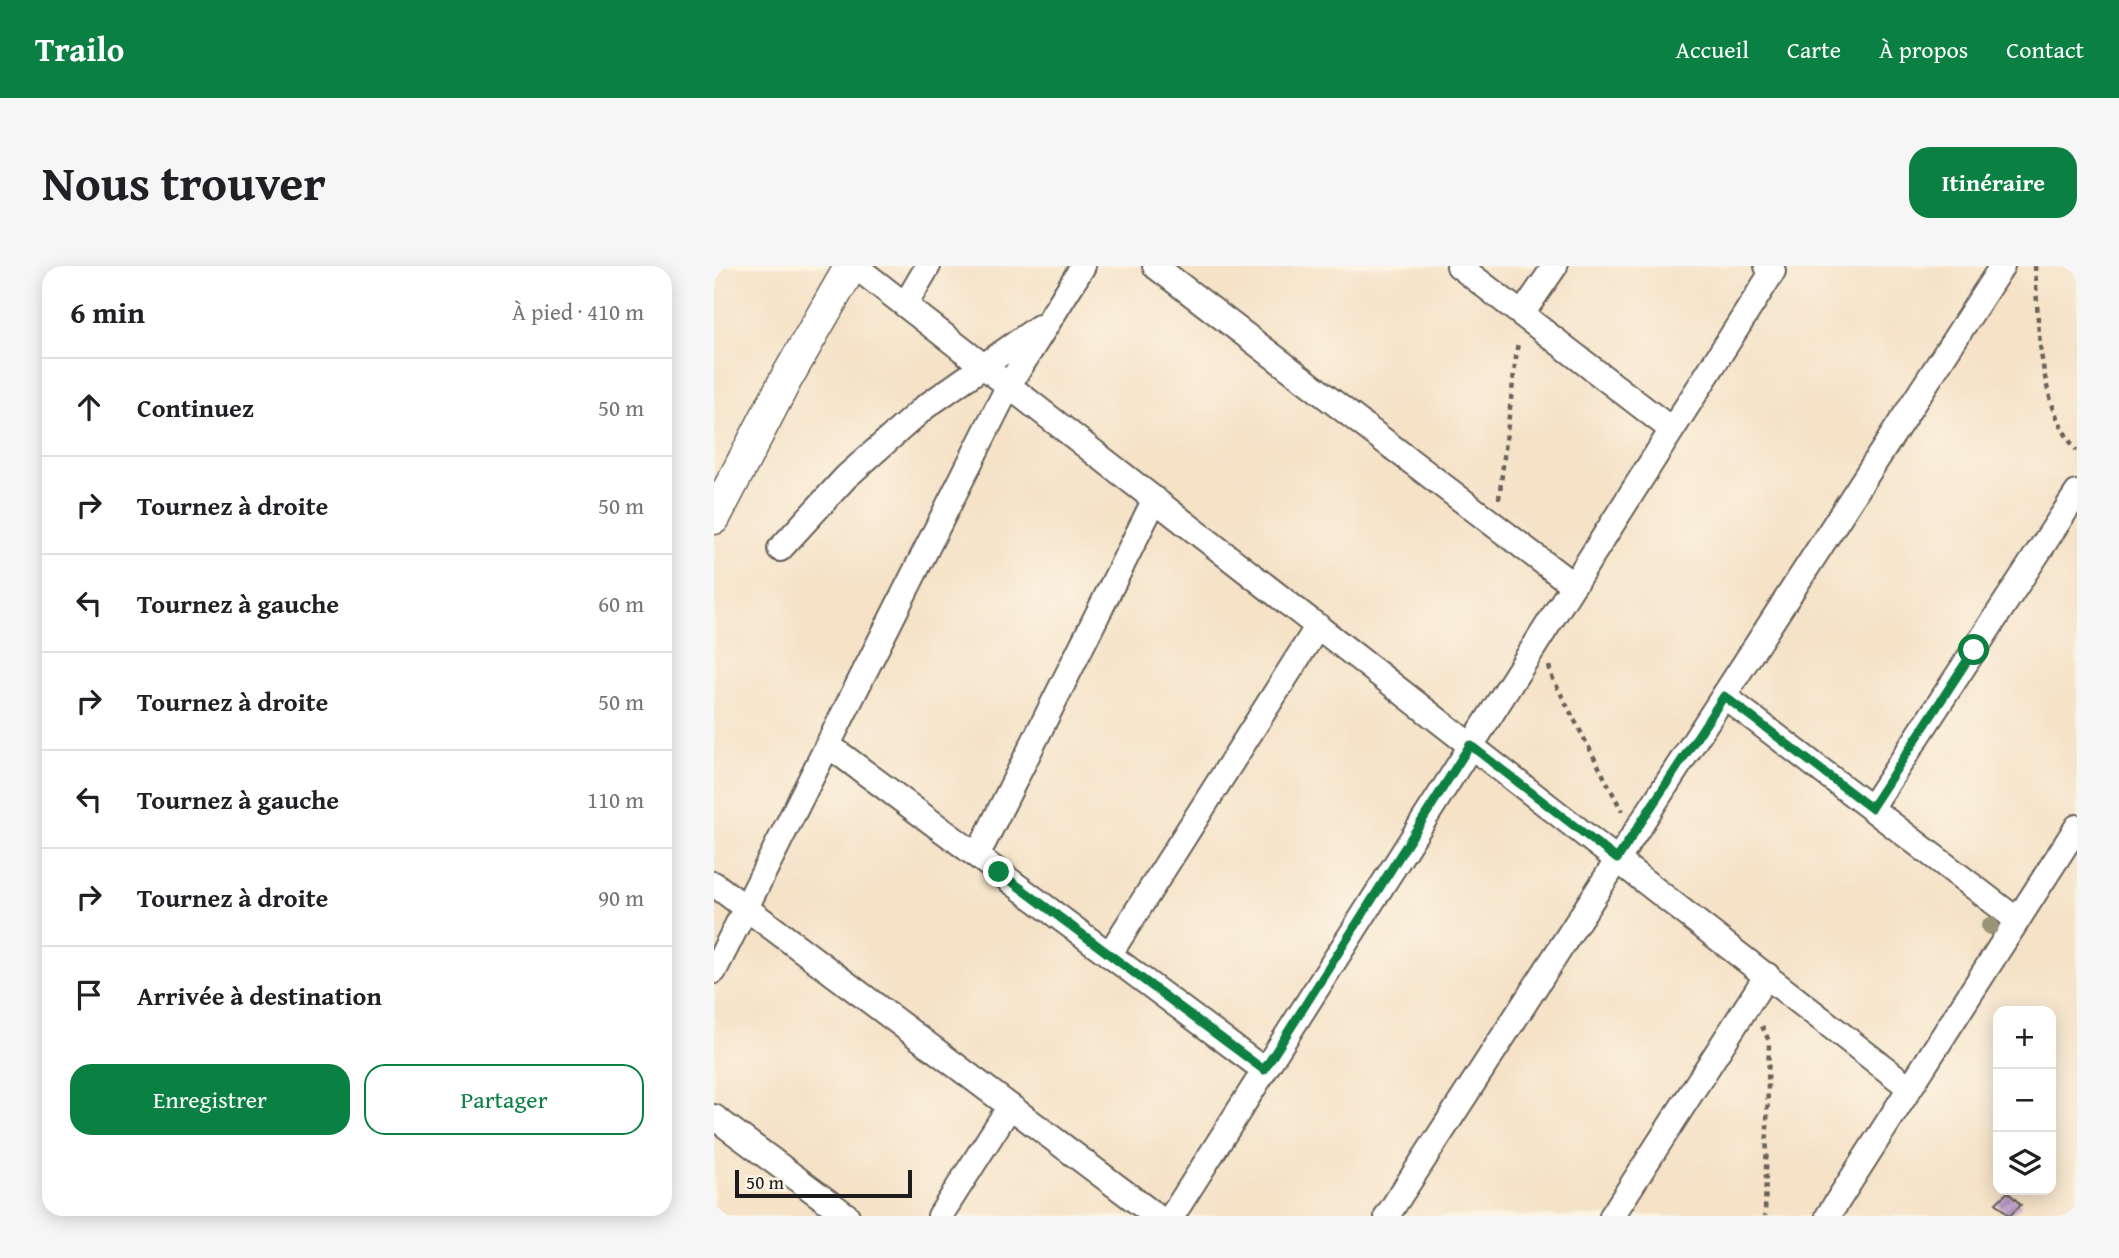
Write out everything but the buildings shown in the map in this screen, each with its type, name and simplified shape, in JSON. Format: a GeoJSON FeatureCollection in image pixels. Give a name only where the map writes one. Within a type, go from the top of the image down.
{"type":"FeatureCollection","features":[{"type":"Feature","properties":{"kind":"street"},"geometry":{"type":"LineString","coordinates":[[714,518],[786,379],[853,266],[1910,1088]]}},
{"type":"Feature","properties":{"kind":"street"},"geometry":{"type":"LineString","coordinates":[[905,305],[928,266]]}},
{"type":"Feature","properties":{"kind":"street"},"geometry":{"type":"LineString","coordinates":[[714,971],[1009,386],[1083,266]]}},
{"type":"Feature","properties":{"kind":"street"},"geometry":{"type":"LineString","coordinates":[[780,549],[856,468],[925,407],[1035,332],[1081,280],[1105,266]]}},
{"type":"Feature","properties":{"kind":"street"},"geometry":{"type":"LineString","coordinates":[[1154,266],[1573,585]]}},
{"type":"Feature","properties":{"kind":"street"},"geometry":{"type":"LineString","coordinates":[[1460,266],[1672,430]]}},
{"type":"Feature","properties":{"kind":"street"},"geometry":{"type":"LineString","coordinates":[[1521,314],[1555,266]]}},
{"type":"Feature","properties":{"kind":"street"},"geometry":{"type":"LineString","coordinates":[[1172,1216],[1773,271],[1766,266]]}},
{"type":"Feature","properties":{"kind":"street"},"geometry":{"type":"LineString","coordinates":[[1387,1216],[2002,266]]}},
{"type":"Feature","properties":{"kind":"street"},"geometry":{"type":"LineString","coordinates":[[1871,808],[2077,493]]}},
{"type":"Feature","properties":{"kind":"street"},"geometry":{"type":"LineString","coordinates":[[977,856],[1155,499]]}},
{"type":"Feature","properties":{"kind":"street"},"geometry":{"type":"LineString","coordinates":[[1109,955],[1318,626]]}},
{"type":"Feature","properties":{"kind":"street"},"geometry":{"type":"LineString","coordinates":[[1724,696],[2017,920]]}},
{"type":"Feature","properties":{"kind":"street"},"geometry":{"type":"LineString","coordinates":[[828,745],[1264,1070]]}},
{"type":"Feature","properties":{"kind":"street"},"geometry":{"type":"LineString","coordinates":[[1828,1216],[2077,827]]}},
{"type":"Feature","properties":{"kind":"street"},"geometry":{"type":"LineString","coordinates":[[714,884],[1156,1216]]}},
{"type":"Feature","properties":{"kind":"street"},"geometry":{"type":"LineString","coordinates":[[1612,1216],[1767,975]]}},
{"type":"Feature","properties":{"kind":"street"},"geometry":{"type":"LineString","coordinates":[[940,1216],[1010,1106]]}},
{"type":"Feature","properties":{"kind":"street"},"geometry":{"type":"LineString","coordinates":[[714,1117],[847,1216]]}},
{"type":"Feature","properties":{"kind":"path"},"geometry":{"type":"LineString","coordinates":[[2035,266],[2047,391],[2064,435],[2077,451]]}},
{"type":"Feature","properties":{"kind":"path"},"geometry":{"type":"LineString","coordinates":[[1505,510],[1499,499],[1521,314]]}},
{"type":"Feature","properties":{"kind":"path"},"geometry":{"type":"LineString","coordinates":[[1542,632],[1552,677],[1634,834]]}},
{"type":"Feature","properties":{"kind":"path"},"geometry":{"type":"LineString","coordinates":[[1751,999],[1769,1041],[1765,1216]]}},
{"type":"Feature","properties":{"kind":"route"},"geometry":{"type":"LineString","coordinates":[[999,872],[1264,1070],[1470,745],[1617,859],[1724,696],[1871,808],[1974,650]]}}]}
